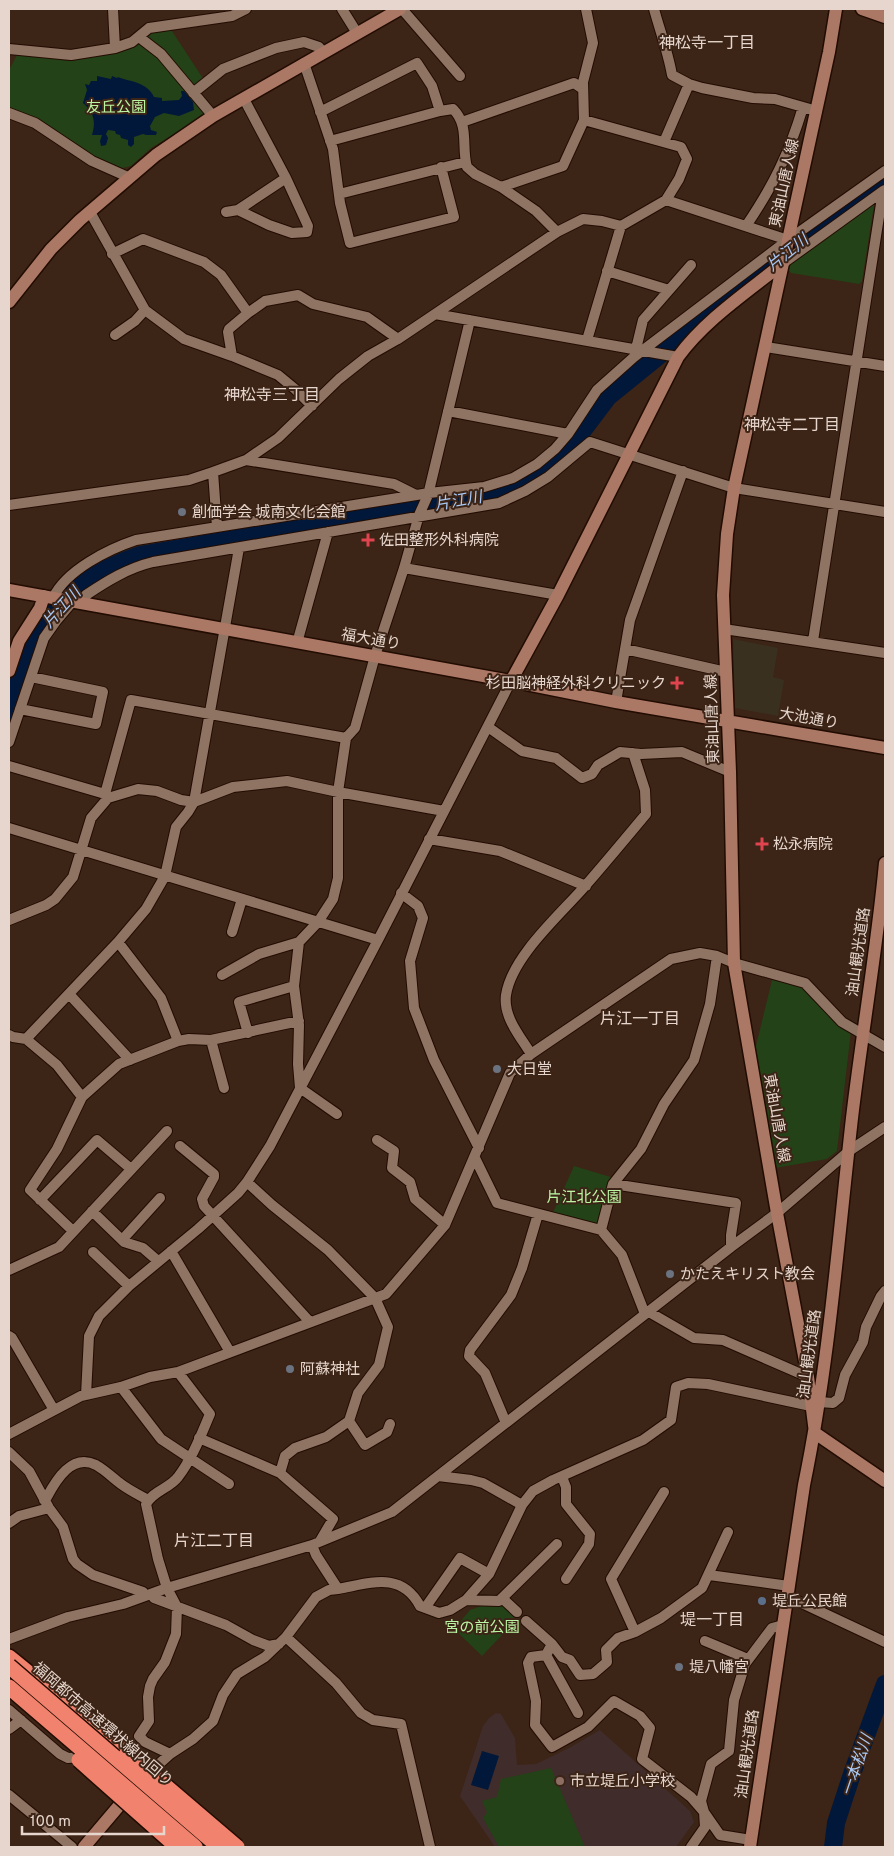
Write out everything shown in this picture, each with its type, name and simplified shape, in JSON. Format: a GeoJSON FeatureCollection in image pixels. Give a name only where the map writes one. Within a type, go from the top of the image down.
{"type":"FeatureCollection","features":[{"type":"Feature","properties":{"kind":"highway"},"geometry":{"type":"LineString","coordinates":[[9,1657],[127,1753],[237,1847]]}},
{"type":"Feature","properties":{"kind":"highway"},"geometry":{"type":"LineString","coordinates":[[9,1665],[220,1847]]}},
{"type":"Feature","properties":{"kind":"highway","name":"福岡都市高速環状線内回り"},"geometry":{"type":"LineString","coordinates":[[9,1665],[220,1847]]}},
{"type":"Feature","properties":{"kind":"highway"},"geometry":{"type":"LineString","coordinates":[[9,1686],[92,1756],[193,1847]]}},
{"type":"Feature","properties":{"kind":"highway"},"geometry":{"type":"LineString","coordinates":[[9,1686],[193,1847]]}},
{"type":"Feature","properties":{"kind":"highway"},"geometry":{"type":"LineString","coordinates":[[9,1697],[177,1847]]}},
{"type":"Feature","properties":{"kind":"street"},"geometry":{"type":"LineString","coordinates":[[113,9],[115,48]]}},
{"type":"Feature","properties":{"kind":"street"},"geometry":{"type":"LineString","coordinates":[[9,50],[71,55],[115,48],[132,42],[148,28],[232,16],[246,9]]}},
{"type":"Feature","properties":{"kind":"street"},"geometry":{"type":"LineString","coordinates":[[342,9],[357,33]]}},
{"type":"Feature","properties":{"kind":"street"},"geometry":{"type":"LineString","coordinates":[[9,302],[51,249],[128,177],[156,154],[213,116],[401,9],[460,76]]}},
{"type":"Feature","properties":{"kind":"street"},"geometry":{"type":"LineString","coordinates":[[500,187],[563,166],[584,120],[583,82],[593,43],[586,9]]}},
{"type":"Feature","properties":{"kind":"street"},"geometry":{"type":"LineString","coordinates":[[654,9],[668,53],[672,74],[689,84],[752,98],[775,99],[817,111]]}},
{"type":"Feature","properties":{"kind":"street","name":"東油山唐人線"},"geometry":{"type":"LineString","coordinates":[[815,1404],[808,1377],[777,1213],[734,963],[730,772],[724,629],[724,566],[734,488],[766,347],[782,262],[817,111],[836,9]]}},
{"type":"Feature","properties":{"kind":"street"},"geometry":{"type":"LineString","coordinates":[[862,9],[885,17]]}},
{"type":"Feature","properties":{"kind":"street"},"geometry":{"type":"LineString","coordinates":[[139,37],[161,54],[213,116]]}},
{"type":"Feature","properties":{"kind":"street"},"geometry":{"type":"LineString","coordinates":[[193,93],[223,68],[276,48],[304,42],[319,47],[323,52]]}},
{"type":"Feature","properties":{"kind":"street"},"geometry":{"type":"LineString","coordinates":[[320,112],[417,63],[432,86],[440,111]]}},
{"type":"Feature","properties":{"kind":"street"},"geometry":{"type":"LineString","coordinates":[[304,64],[330,141],[350,243],[454,217],[442,167]]}},
{"type":"Feature","properties":{"kind":"street"},"geometry":{"type":"LineString","coordinates":[[462,122],[574,83],[583,89]]}},
{"type":"Feature","properties":{"kind":"street"},"geometry":{"type":"LineString","coordinates":[[664,142],[689,84]]}},
{"type":"Feature","properties":{"kind":"street"},"geometry":{"type":"LineString","coordinates":[[238,210],[269,225],[292,233],[307,232],[308,226],[286,178],[244,99]]}},
{"type":"Feature","properties":{"kind":"street"},"geometry":{"type":"LineString","coordinates":[[746,226],[778,176],[794,137],[803,107]]}},
{"type":"Feature","properties":{"kind":"street"},"geometry":{"type":"LineString","coordinates":[[330,141],[453,109],[460,116],[466,136],[466,167],[536,211],[557,232]]}},
{"type":"Feature","properties":{"kind":"street"},"geometry":{"type":"LineString","coordinates":[[9,113],[35,123],[92,161],[128,177]]}},
{"type":"Feature","properties":{"kind":"street"},"geometry":{"type":"LineString","coordinates":[[584,120],[681,148],[687,159],[679,179],[666,200],[621,226],[587,340]]}},
{"type":"Feature","properties":{"kind":"street"},"geometry":{"type":"LineString","coordinates":[[339,194],[465,162]]}},
{"type":"Feature","properties":{"kind":"street"},"geometry":{"type":"LineString","coordinates":[[9,671],[20,641],[48,597],[66,580],[117,546],[136,540],[416,495],[484,487],[513,478],[537,464],[555,449],[568,434],[597,390],[644,350],[885,171]]}},
{"type":"Feature","properties":{"kind":"street"},"geometry":{"type":"LineString","coordinates":[[226,212],[238,210],[286,178]]}},
{"type":"Feature","properties":{"kind":"street"},"geometry":{"type":"LineString","coordinates":[[86,1395],[89,1336],[99,1316],[129,1286],[238,1193],[270,1146],[511,680],[558,595],[628,454],[672,356],[782,262],[884,190]]}},
{"type":"Feature","properties":{"kind":"street"},"geometry":{"type":"LineString","coordinates":[[812,641],[884,190]]}},
{"type":"Feature","properties":{"kind":"street"},"geometry":{"type":"LineString","coordinates":[[666,200],[788,242]]}},
{"type":"Feature","properties":{"kind":"street"},"geometry":{"type":"LineString","coordinates":[[90,212],[145,310],[184,339],[278,375],[312,406]]}},
{"type":"Feature","properties":{"kind":"street"},"geometry":{"type":"LineString","coordinates":[[9,505],[189,480],[246,460],[278,438],[346,373],[368,356],[398,339],[557,232],[583,220],[602,221],[621,226]]}},
{"type":"Feature","properties":{"kind":"street"},"geometry":{"type":"LineString","coordinates":[[112,254],[143,239],[204,262],[221,275],[248,313]]}},
{"type":"Feature","properties":{"kind":"street"},"geometry":{"type":"LineString","coordinates":[[644,350],[643,320],[691,265]]}},
{"type":"Feature","properties":{"kind":"street"},"geometry":{"type":"LineString","coordinates":[[607,271],[669,290]]}},
{"type":"Feature","properties":{"kind":"street"},"geometry":{"type":"LineString","coordinates":[[232,356],[229,329],[265,301],[298,295],[313,304],[367,317],[398,339]]}},
{"type":"Feature","properties":{"kind":"street"},"geometry":{"type":"LineString","coordinates":[[115,335],[135,321],[145,310]]}},
{"type":"Feature","properties":{"kind":"street"},"geometry":{"type":"LineString","coordinates":[[435,314],[672,356]]}},
{"type":"Feature","properties":{"kind":"street"},"geometry":{"type":"LineString","coordinates":[[222,975],[259,954],[299,942],[318,922],[333,899],[338,878],[338,792],[346,738],[355,728],[375,656],[428,494],[470,320]]}},
{"type":"Feature","properties":{"kind":"street"},"geometry":{"type":"LineString","coordinates":[[766,347],[885,366]]}},
{"type":"Feature","properties":{"kind":"street"},"geometry":{"type":"LineString","coordinates":[[448,411],[568,434]]}},
{"type":"Feature","properties":{"kind":"street"},"geometry":{"type":"LineString","coordinates":[[9,742],[44,638],[86,595],[107,581],[136,566],[328,532],[421,513],[499,502],[525,491],[548,476],[590,442],[734,488],[885,512]]}},
{"type":"Feature","properties":{"kind":"street"},"geometry":{"type":"LineString","coordinates":[[246,460],[394,484],[416,495]]}},
{"type":"Feature","properties":{"kind":"street"},"geometry":{"type":"LineString","coordinates":[[616,702],[630,620],[683,471]]}},
{"type":"Feature","properties":{"kind":"street"},"geometry":{"type":"LineString","coordinates":[[213,472],[217,527]]}},
{"type":"Feature","properties":{"kind":"street"},"geometry":{"type":"LineString","coordinates":[[297,642],[328,532]]}},
{"type":"Feature","properties":{"kind":"street"},"geometry":{"type":"LineString","coordinates":[[26,1039],[70,994],[146,910],[165,876],[176,826],[194,802],[238,548]]}},
{"type":"Feature","properties":{"kind":"street"},"geometry":{"type":"LineString","coordinates":[[404,568],[558,595]]}},
{"type":"Feature","properties":{"kind":"street","name":"福大通り"},"geometry":{"type":"LineString","coordinates":[[9,590],[511,680],[616,702],[727,721]]}},
{"type":"Feature","properties":{"kind":"street"},"geometry":{"type":"LineString","coordinates":[[724,629],[885,653]]}},
{"type":"Feature","properties":{"kind":"street"},"geometry":{"type":"LineString","coordinates":[[625,649],[726,672]]}},
{"type":"Feature","properties":{"kind":"street"},"geometry":{"type":"LineString","coordinates":[[20,709],[96,724],[103,692],[31,677]]}},
{"type":"Feature","properties":{"kind":"street"},"geometry":{"type":"LineString","coordinates":[[9,920],[46,905],[55,899],[73,877],[91,818],[106,796],[132,700],[346,738]]}},
{"type":"Feature","properties":{"kind":"street","name":"大池通り"},"geometry":{"type":"LineString","coordinates":[[727,721],[885,748]]}},
{"type":"Feature","properties":{"kind":"street"},"geometry":{"type":"LineString","coordinates":[[488,727],[522,751],[556,758],[582,778],[592,774],[598,765],[620,752],[682,752],[730,772]]}},
{"type":"Feature","properties":{"kind":"street"},"geometry":{"type":"LineString","coordinates":[[531,1054],[509,1017],[506,995],[524,954],[586,886],[646,814],[645,790],[633,753]]}},
{"type":"Feature","properties":{"kind":"street"},"geometry":{"type":"LineString","coordinates":[[9,766],[106,796],[138,789],[194,802],[233,787],[286,781],[444,811]]}},
{"type":"Feature","properties":{"kind":"street"},"geometry":{"type":"LineString","coordinates":[[9,828],[378,940]]}},
{"type":"Feature","properties":{"kind":"street"},"geometry":{"type":"LineString","coordinates":[[429,839],[500,851],[586,886]]}},
{"type":"Feature","properties":{"kind":"street","name":"油山観光道路"},"geometry":{"type":"LineString","coordinates":[[751,1844],[804,1485],[815,1433],[815,1404],[833,1302],[848,1151],[884,891],[885,863]]}},
{"type":"Feature","properties":{"kind":"street"},"geometry":{"type":"LineString","coordinates":[[401,893],[418,906],[423,918],[410,961],[414,1008],[434,1060],[477,1153],[497,1203],[600,1230],[622,1255],[647,1313],[694,1338],[723,1340],[808,1377]]}},
{"type":"Feature","properties":{"kind":"street"},"geometry":{"type":"LineString","coordinates":[[232,932],[242,899]]}},
{"type":"Feature","properties":{"kind":"street"},"geometry":{"type":"LineString","coordinates":[[118,942],[161,998],[178,1041]]}},
{"type":"Feature","properties":{"kind":"street"},"geometry":{"type":"LineString","coordinates":[[299,942],[294,986],[299,1021],[298,1064],[300,1088]]}},
{"type":"Feature","properties":{"kind":"street"},"geometry":{"type":"LineString","coordinates":[[9,1434],[86,1395],[121,1387],[150,1377],[178,1372],[386,1294],[445,1225],[510,1073],[531,1054],[671,959],[700,953],[717,956],[734,963],[805,983],[842,1022],[863,1032],[885,1047]]}},
{"type":"Feature","properties":{"kind":"street"},"geometry":{"type":"LineString","coordinates":[[600,1230],[613,1184],[641,1148],[664,1104],[694,1060],[710,1004],[717,956]]}},
{"type":"Feature","properties":{"kind":"street"},"geometry":{"type":"LineString","coordinates":[[248,1033],[239,1002],[294,986]]}},
{"type":"Feature","properties":{"kind":"street"},"geometry":{"type":"LineString","coordinates":[[70,994],[130,1060]]}},
{"type":"Feature","properties":{"kind":"street"},"geometry":{"type":"LineString","coordinates":[[72,1231],[30,1190],[57,1149],[82,1097],[119,1064],[178,1041],[189,1039],[211,1040],[299,1021]]}},
{"type":"Feature","properties":{"kind":"street"},"geometry":{"type":"LineString","coordinates":[[10,1038],[26,1039],[57,1065],[82,1097]]}},
{"type":"Feature","properties":{"kind":"street"},"geometry":{"type":"LineString","coordinates":[[211,1040],[224,1088]]}},
{"type":"Feature","properties":{"kind":"street"},"geometry":{"type":"LineString","coordinates":[[300,1088],[337,1114]]}},
{"type":"Feature","properties":{"kind":"street"},"geometry":{"type":"LineString","coordinates":[[9,1639],[68,1617],[123,1604],[167,1588],[316,1543],[392,1512],[777,1213],[848,1151],[885,1127]]}},
{"type":"Feature","properties":{"kind":"street"},"geometry":{"type":"LineString","coordinates":[[9,1270],[59,1247],[167,1131]]}},
{"type":"Feature","properties":{"kind":"street"},"geometry":{"type":"LineString","coordinates":[[40,1200],[97,1140],[131,1170]]}},
{"type":"Feature","properties":{"kind":"street"},"geometry":{"type":"LineString","coordinates":[[377,1140],[394,1151],[392,1168],[410,1182],[415,1199],[445,1225]]}},
{"type":"Feature","properties":{"kind":"street"},"geometry":{"type":"LineString","coordinates":[[180,1146],[214,1174],[202,1199],[204,1206],[212,1217],[310,1322]]}},
{"type":"Feature","properties":{"kind":"street"},"geometry":{"type":"LineString","coordinates":[[247,1182],[272,1205],[328,1250],[375,1298],[388,1327],[379,1366],[358,1393],[349,1421],[326,1437],[295,1448],[285,1456],[280,1473]]}},
{"type":"Feature","properties":{"kind":"street"},"geometry":{"type":"LineString","coordinates":[[613,1184],[736,1203],[731,1247]]}},
{"type":"Feature","properties":{"kind":"street"},"geometry":{"type":"LineString","coordinates":[[122,1240],[160,1198]]}},
{"type":"Feature","properties":{"kind":"street"},"geometry":{"type":"LineString","coordinates":[[92,1211],[122,1240],[143,1248],[158,1261]]}},
{"type":"Feature","properties":{"kind":"street"},"geometry":{"type":"LineString","coordinates":[[506,1423],[485,1373],[469,1356],[470,1350],[511,1295],[522,1268],[538,1214]]}},
{"type":"Feature","properties":{"kind":"street"},"geometry":{"type":"LineString","coordinates":[[171,1251],[230,1352]]}},
{"type":"Feature","properties":{"kind":"street"},"geometry":{"type":"LineString","coordinates":[[93,1252],[129,1286]]}},
{"type":"Feature","properties":{"kind":"street"},"geometry":{"type":"LineString","coordinates":[[84,1847],[142,1779],[170,1754],[193,1739],[213,1721],[223,1695],[237,1674],[265,1657],[282,1641],[316,1597],[329,1590],[383,1581],[396,1583],[413,1593],[420,1606],[439,1612],[450,1610],[466,1600],[489,1574],[522,1504],[532,1491],[643,1440],[671,1420],[676,1387],[688,1383],[708,1384],[815,1404],[833,1404],[839,1398],[845,1374],[885,1291]]}},
{"type":"Feature","properties":{"kind":"street"},"geometry":{"type":"LineString","coordinates":[[9,1336],[12,1338],[54,1410]]}},
{"type":"Feature","properties":{"kind":"street"},"geometry":{"type":"LineString","coordinates":[[170,1754],[145,1742],[139,1736],[149,1721],[148,1697],[152,1679],[165,1662],[176,1634],[177,1607],[167,1588],[158,1559],[146,1504],[148,1500],[178,1478],[210,1414],[178,1372]]}},
{"type":"Feature","properties":{"kind":"street"},"geometry":{"type":"LineString","coordinates":[[121,1387],[161,1439],[229,1484]]}},
{"type":"Feature","properties":{"kind":"street"},"geometry":{"type":"LineString","coordinates":[[349,1421],[365,1445],[387,1432],[390,1424]]}},
{"type":"Feature","properties":{"kind":"street"},"geometry":{"type":"LineString","coordinates":[[815,1433],[885,1481]]}},
{"type":"Feature","properties":{"kind":"street"},"geometry":{"type":"LineString","coordinates":[[199,1438],[280,1473],[334,1519],[316,1543],[316,1555],[338,1589]]}},
{"type":"Feature","properties":{"kind":"street"},"geometry":{"type":"LineString","coordinates":[[9,1452],[29,1471],[46,1504],[63,1527],[73,1558],[77,1564],[93,1575],[143,1592],[154,1598],[226,1625],[253,1640],[269,1646],[282,1641]]}},
{"type":"Feature","properties":{"kind":"street"},"geometry":{"type":"LineString","coordinates":[[46,1504],[47,1498],[63,1471],[72,1465],[84,1463],[98,1466],[123,1486],[148,1500]]}},
{"type":"Feature","properties":{"kind":"street"},"geometry":{"type":"LineString","coordinates":[[438,1476],[483,1483],[522,1504]]}},
{"type":"Feature","properties":{"kind":"street"},"geometry":{"type":"LineString","coordinates":[[562,1477],[566,1487],[566,1504],[590,1534],[589,1544],[566,1579]]}},
{"type":"Feature","properties":{"kind":"street"},"geometry":{"type":"LineString","coordinates":[[635,1632],[611,1579],[664,1492]]}},
{"type":"Feature","properties":{"kind":"street"},"geometry":{"type":"LineString","coordinates":[[9,1523],[19,1516],[46,1504]]}},
{"type":"Feature","properties":{"kind":"street"},"geometry":{"type":"LineString","coordinates":[[526,1621],[552,1644],[562,1657],[570,1660],[580,1675],[592,1674],[607,1662],[606,1650],[618,1638],[635,1632],[661,1618],[702,1588],[728,1532]]}},
{"type":"Feature","properties":{"kind":"street"},"geometry":{"type":"LineString","coordinates":[[466,1600],[499,1601],[556,1544]]}},
{"type":"Feature","properties":{"kind":"street"},"geometry":{"type":"LineString","coordinates":[[425,1608],[460,1558],[489,1574]]}},
{"type":"Feature","properties":{"kind":"street"},"geometry":{"type":"LineString","coordinates":[[709,1575],[788,1591],[885,1642]]}},
{"type":"Feature","properties":{"kind":"street"},"geometry":{"type":"LineString","coordinates":[[502,1598],[517,1612]]}},
{"type":"Feature","properties":{"kind":"street"},"geometry":{"type":"LineString","coordinates":[[691,1847],[705,1827],[701,1801],[711,1764],[729,1751],[734,1700],[745,1664],[772,1628],[783,1625]]}},
{"type":"Feature","properties":{"kind":"street"},"geometry":{"type":"LineString","coordinates":[[282,1641],[336,1683],[361,1713],[373,1720],[402,1724],[430,1847]]}},
{"type":"Feature","properties":{"kind":"street"},"geometry":{"type":"LineString","coordinates":[[706,1641],[748,1659]]}},
{"type":"Feature","properties":{"kind":"street"},"geometry":{"type":"LineString","coordinates":[[546,1655],[552,1644]]}},
{"type":"Feature","properties":{"kind":"street"},"geometry":{"type":"LineString","coordinates":[[546,1655],[578,1713]]}},
{"type":"Feature","properties":{"kind":"street"},"geometry":{"type":"LineString","coordinates":[[546,1655],[531,1657],[528,1663],[536,1701],[535,1725],[552,1747],[588,1727],[614,1701],[640,1716],[650,1728],[642,1759],[691,1797],[720,1835],[751,1844]]}},
{"type":"Feature","properties":{"kind":"street"},"geometry":{"type":"LineString","coordinates":[[9,1710],[60,1754],[68,1758],[92,1756]]}},
{"type":"Feature","properties":{"kind":"street"},"geometry":{"type":"LineString","coordinates":[[9,1729],[21,1720]]}},
{"type":"Feature","properties":{"kind":"street"},"geometry":{"type":"LineString","coordinates":[[9,1795],[72,1847]]}},
{"type":"Feature","properties":{"kind":"street"},"geometry":{"type":"LineString","coordinates":[[722,1835],[725,1847]]}},
{"type":"Feature","properties":{"kind":"shaded area"},"geometry":{"type":"Polygon","coordinates":[[[733,639],[778,648],[773,677],[784,680],[778,716],[735,708],[733,639]]]}},
{"type":"Feature","properties":{"kind":"shaded area","name":"市立堤丘小学校"},"geometry":{"type":"Polygon","coordinates":[[[496,1713],[501,1714],[515,1738],[517,1765],[536,1764],[600,1730],[690,1811],[694,1822],[676,1847],[495,1847],[460,1796],[483,1726],[496,1713]]]}},
{"type":"Feature","properties":{"kind":"green space"},"geometry":{"type":"Polygon","coordinates":[[[170,28],[204,80],[192,86],[161,47],[145,34],[170,28]]]}},
{"type":"Feature","properties":{"kind":"green space","name":"友丘公園"},"geometry":{"type":"Polygon","coordinates":[[[139,41],[157,55],[206,115],[151,148],[131,166],[118,169],[9,112],[9,70],[17,55],[34,57],[38,55],[46,58],[49,55],[59,56],[60,60],[72,61],[129,49],[139,41]]]}},
{"type":"Feature","properties":{"kind":"green space"},"geometry":{"type":"Polygon","coordinates":[[[871,203],[874,205],[862,281],[859,284],[791,273],[788,269],[791,260],[871,203]]]}},
{"type":"Feature","properties":{"kind":"green space"},"geometry":{"type":"Polygon","coordinates":[[[772,980],[800,986],[837,1024],[851,1031],[837,1151],[827,1159],[775,1168],[754,1054],[772,980]]]}},
{"type":"Feature","properties":{"kind":"green space","name":"片江北公園"},"geometry":{"type":"Polygon","coordinates":[[[574,1166],[614,1178],[597,1227],[552,1215],[574,1166]]]}},
{"type":"Feature","properties":{"kind":"green space","name":"宮の前公園"},"geometry":{"type":"Polygon","coordinates":[[[487,1604],[501,1604],[519,1622],[503,1634],[482,1656],[454,1629],[470,1610],[487,1604]]]}},
{"type":"Feature","properties":{"kind":"green space"},"geometry":{"type":"Polygon","coordinates":[[[551,1768],[585,1847],[499,1847],[483,1818],[487,1812],[482,1801],[497,1797],[501,1779],[551,1768]]]}},
{"type":"Feature","properties":{"kind":"water"},"geometry":{"type":"Polygon","coordinates":[[[97,76],[111,79],[112,76],[118,77],[138,83],[147,88],[154,97],[162,98],[162,101],[179,100],[182,96],[181,91],[184,91],[193,102],[194,110],[179,116],[164,113],[155,117],[150,126],[151,130],[157,132],[156,135],[143,134],[134,137],[134,144],[131,147],[128,145],[128,140],[121,138],[115,131],[108,130],[106,145],[101,146],[102,135],[92,135],[93,118],[90,110],[83,103],[87,90],[85,84],[89,85],[91,81],[97,81],[97,76]]]}},
{"type":"Feature","properties":{"kind":"water"},"geometry":{"type":"Polygon","coordinates":[[[482,1751],[499,1756],[488,1790],[471,1785],[482,1751]]]}},
{"type":"Feature","properties":{"kind":"waterway","name":"片江川"},"geometry":{"type":"LineString","coordinates":[[9,714],[28,652],[41,628],[63,600],[91,578],[123,561],[140,555],[490,495],[511,488],[555,462],[574,442],[608,397],[823,223],[885,182]]}},
{"type":"Feature","properties":{"kind":"waterway","name":"一本松川"},"geometry":{"type":"LineString","coordinates":[[833,1847],[836,1823],[885,1684]]}},
{"type":"Feature","properties":{"kind":"place","name":"創価学会 城南文化会館"},"geometry":{"type":"Point","coordinates":[182,512]}},
{"type":"Feature","properties":{"kind":"place","name":"佐田整形外科病院"},"geometry":{"type":"Point","coordinates":[368,540]}},
{"type":"Feature","properties":{"kind":"place","name":"杉田脳神経外科クリニック"},"geometry":{"type":"Point","coordinates":[677,683]}},
{"type":"Feature","properties":{"kind":"place","name":"松永病院"},"geometry":{"type":"Point","coordinates":[762,844]}},
{"type":"Feature","properties":{"kind":"place","name":"大日堂"},"geometry":{"type":"Point","coordinates":[497,1069]}},
{"type":"Feature","properties":{"kind":"place","name":"かたえキリスト教会"},"geometry":{"type":"Point","coordinates":[670,1274]}},
{"type":"Feature","properties":{"kind":"place","name":"阿蘇神社"},"geometry":{"type":"Point","coordinates":[290,1369]}},
{"type":"Feature","properties":{"kind":"place","name":"堤丘公民館"},"geometry":{"type":"Point","coordinates":[762,1601]}},
{"type":"Feature","properties":{"kind":"place","name":"堤八幡宮"},"geometry":{"type":"Point","coordinates":[679,1667]}},
{"type":"Feature","properties":{"kind":"place","name":"市立堤丘小学校"},"geometry":{"type":"Point","coordinates":[560,1781]}},
{"type":"Feature","properties":{"kind":"district","name":"神松寺一丁目"},"geometry":{"type":"Point","coordinates":[707,42]}},
{"type":"Feature","properties":{"kind":"district","name":"神松寺三丁目"},"geometry":{"type":"Point","coordinates":[272,394]}},
{"type":"Feature","properties":{"kind":"district","name":"神松寺二丁目"},"geometry":{"type":"Point","coordinates":[792,424]}},
{"type":"Feature","properties":{"kind":"district","name":"片江一丁目"},"geometry":{"type":"Point","coordinates":[640,1018]}},
{"type":"Feature","properties":{"kind":"district","name":"片江二丁目"},"geometry":{"type":"Point","coordinates":[214,1540]}},
{"type":"Feature","properties":{"kind":"district","name":"堤一丁目"},"geometry":{"type":"Point","coordinates":[712,1619]}}]}
